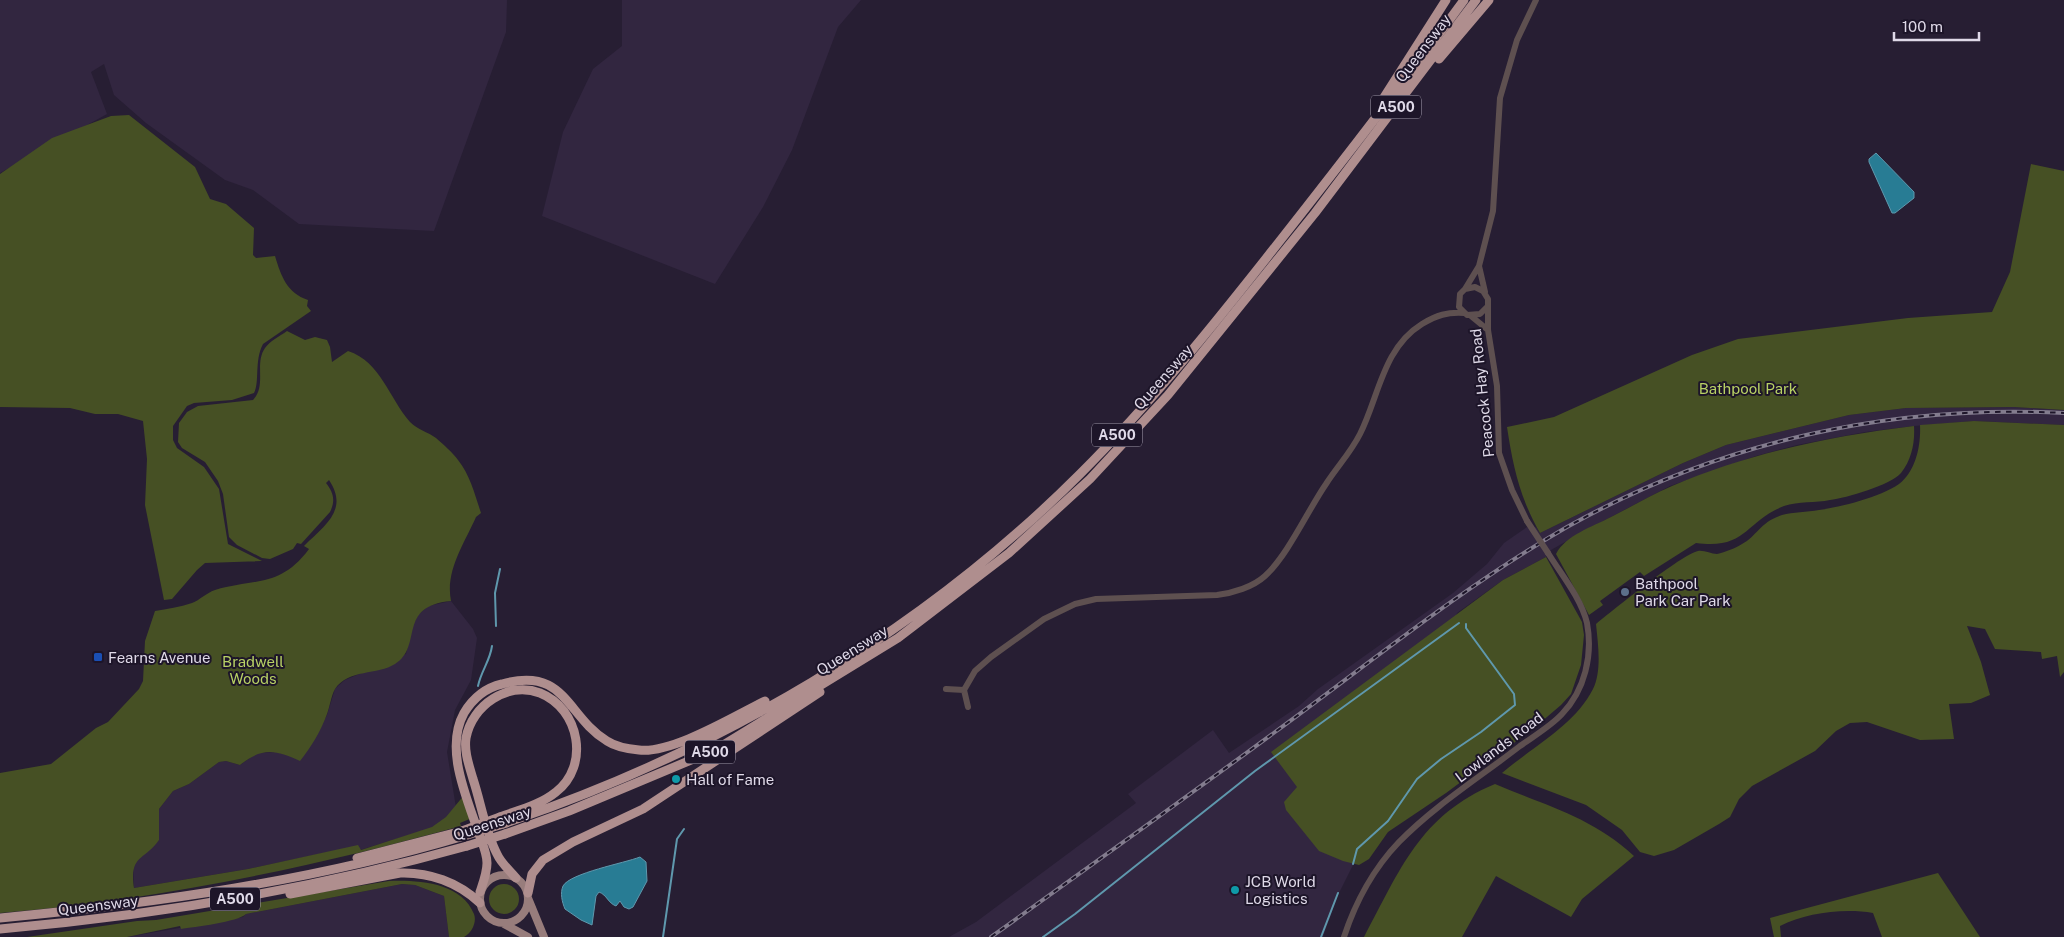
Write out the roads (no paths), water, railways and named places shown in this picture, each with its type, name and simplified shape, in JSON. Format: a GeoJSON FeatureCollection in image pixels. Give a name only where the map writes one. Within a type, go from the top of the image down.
{"type":"FeatureCollection","features":[{"type":"Feature","properties":{"kind":"highway"},"geometry":{"type":"LineString","coordinates":[[1340,164],[1446,0]]}},
{"type":"Feature","properties":{"kind":"highway","name":"Queensway"},"geometry":{"type":"LineString","coordinates":[[0,918],[107,908],[272,881],[384,858],[559,805],[707,741],[834,668],[891,632],[1002,546],[1080,474],[1151,399],[1195,347],[1340,164],[1464,0]]}},
{"type":"Feature","properties":{"kind":"highway","name":"Queensway"},"geometry":{"type":"LineString","coordinates":[[0,929],[125,916],[237,898],[366,872],[467,846],[505,834],[569,811],[715,750],[898,638],[1010,553],[1090,479],[1168,395],[1377,132],[1476,0]]}},
{"type":"Feature","properties":{"kind":"highway","name":"A500"},"geometry":{"type":"LineString","coordinates":[[1377,132],[1488,0]]}},
{"type":"Feature","properties":{"kind":"highway"},"geometry":{"type":"LineString","coordinates":[[528,895],[535,869],[551,855],[643,809],[765,730],[898,638]]}},
{"type":"Feature","properties":{"kind":"highway"},"geometry":{"type":"LineString","coordinates":[[480,892],[486,874],[486,856],[460,773],[456,746],[458,727],[464,713],[475,698],[484,691],[493,686],[517,680],[544,684],[563,694],[589,726],[607,741],[626,748],[649,751],[682,741],[834,668]]}},
{"type":"Feature","properties":{"kind":"highway"},"geometry":{"type":"LineString","coordinates":[[502,821],[555,793],[567,780],[574,767],[577,752],[575,731],[562,709],[542,694],[524,689],[512,690],[485,705],[474,717],[466,739],[468,764],[497,854],[516,878]]}},
{"type":"Feature","properties":{"kind":"highway"},"geometry":{"type":"LineString","coordinates":[[125,916],[184,912],[400,873],[426,874],[443,880],[467,892],[480,903]]}},
{"type":"Feature","properties":{"kind":"main road"},"geometry":{"type":"LineString","coordinates":[[528,937],[486,916],[480,903],[480,892],[489,880],[495,876],[502,875],[516,878],[528,895],[544,937]]}},
{"type":"Feature","properties":{"kind":"main road"},"geometry":{"type":"LineString","coordinates":[[504,924],[520,918],[525,911],[528,895]]}},
{"type":"Feature","properties":{"kind":"street","name":"Peacock Hay Road"},"geometry":{"type":"LineString","coordinates":[[1536,0],[1517,40],[1503,84],[1498,116],[1493,211],[1479,266],[1486,294],[1488,330],[1497,386],[1499,453],[1512,490],[1548,553]]}},
{"type":"Feature","properties":{"kind":"street"},"geometry":{"type":"LineString","coordinates":[[968,707],[964,690],[975,671],[991,657],[1044,620],[1075,604],[1096,599],[1234,593],[1265,576],[1280,558],[1326,484],[1356,442],[1395,350],[1411,331],[1448,312],[1479,266]]}},
{"type":"Feature","properties":{"kind":"street"},"geometry":{"type":"LineString","coordinates":[[1465,288],[1475,286],[1486,294]]}},
{"type":"Feature","properties":{"kind":"street","name":"Peacock Hay Road"},"geometry":{"type":"LineString","coordinates":[[1460,294],[1458,303],[1468,315],[1480,314],[1486,308]]}},
{"type":"Feature","properties":{"kind":"street"},"geometry":{"type":"LineString","coordinates":[[1448,312],[1468,315],[1488,330]]}},
{"type":"Feature","properties":{"kind":"street","name":"Lowlands Road"},"geometry":{"type":"LineString","coordinates":[[1344,937],[1372,877],[1398,844],[1421,822],[1562,714],[1579,690],[1588,663],[1587,623],[1583,611],[1548,553]]}},
{"type":"Feature","properties":{"kind":"street"},"geometry":{"type":"LineString","coordinates":[[946,689],[964,690]]}},
{"type":"Feature","properties":{"kind":"water"},"geometry":{"type":"Polygon","coordinates":[[[1876,153],[1914,192],[1914,198],[1895,213],[1892,213],[1869,162],[1869,159],[1876,153]]]}},
{"type":"Feature","properties":{"kind":"water"},"geometry":{"type":"Polygon","coordinates":[[[640,857],[646,862],[647,881],[633,907],[629,909],[624,907],[620,901],[616,906],[599,892],[596,896],[592,925],[565,909],[562,892],[563,886],[568,881],[586,873],[640,857]]]}},
{"type":"Feature","properties":{"kind":"waterway"},"geometry":{"type":"LineString","coordinates":[[496,626],[495,593],[500,569]]}},
{"type":"Feature","properties":{"kind":"waterway"},"geometry":{"type":"LineString","coordinates":[[1043,937],[1075,914],[1255,771],[1459,623]]}},
{"type":"Feature","properties":{"kind":"waterway"},"geometry":{"type":"LineString","coordinates":[[1353,864],[1357,849],[1388,821],[1417,779],[1515,705],[1514,694],[1466,628],[1466,624]]}},
{"type":"Feature","properties":{"kind":"waterway"},"geometry":{"type":"LineString","coordinates":[[478,686],[492,646]]}},
{"type":"Feature","properties":{"kind":"waterway"},"geometry":{"type":"LineString","coordinates":[[663,937],[677,839],[684,829]]}},
{"type":"Feature","properties":{"kind":"waterway"},"geometry":{"type":"LineString","coordinates":[[1321,937],[1338,893]]}},
{"type":"Feature","properties":{"kind":"railway"},"geometry":{"type":"LineString","coordinates":[[991,937],[1240,758],[1418,625],[1491,574],[1567,527],[1625,497],[1684,472],[1745,451],[1807,435],[1870,423],[1934,415],[1999,412],[2064,413]]}},
{"type":"Feature","properties":{"kind":"place","name":"Bathpool Park Car Park"},"geometry":{"type":"Point","coordinates":[1625,592]}},
{"type":"Feature","properties":{"kind":"place","name":"Fearns Avenue"},"geometry":{"type":"Point","coordinates":[98,657]}},
{"type":"Feature","properties":{"kind":"place","name":"Hall of Fame"},"geometry":{"type":"Point","coordinates":[676,779]}},
{"type":"Feature","properties":{"kind":"place","name":"JCB World Logistics"},"geometry":{"type":"Point","coordinates":[1235,890]}},
{"type":"Feature","properties":{"kind":"park label","name":"Bathpool Park"},"geometry":{"type":"Point","coordinates":[1748,388]}},
{"type":"Feature","properties":{"kind":"park label","name":"Bradwell Woods"},"geometry":{"type":"Point","coordinates":[253,670]}}]}
